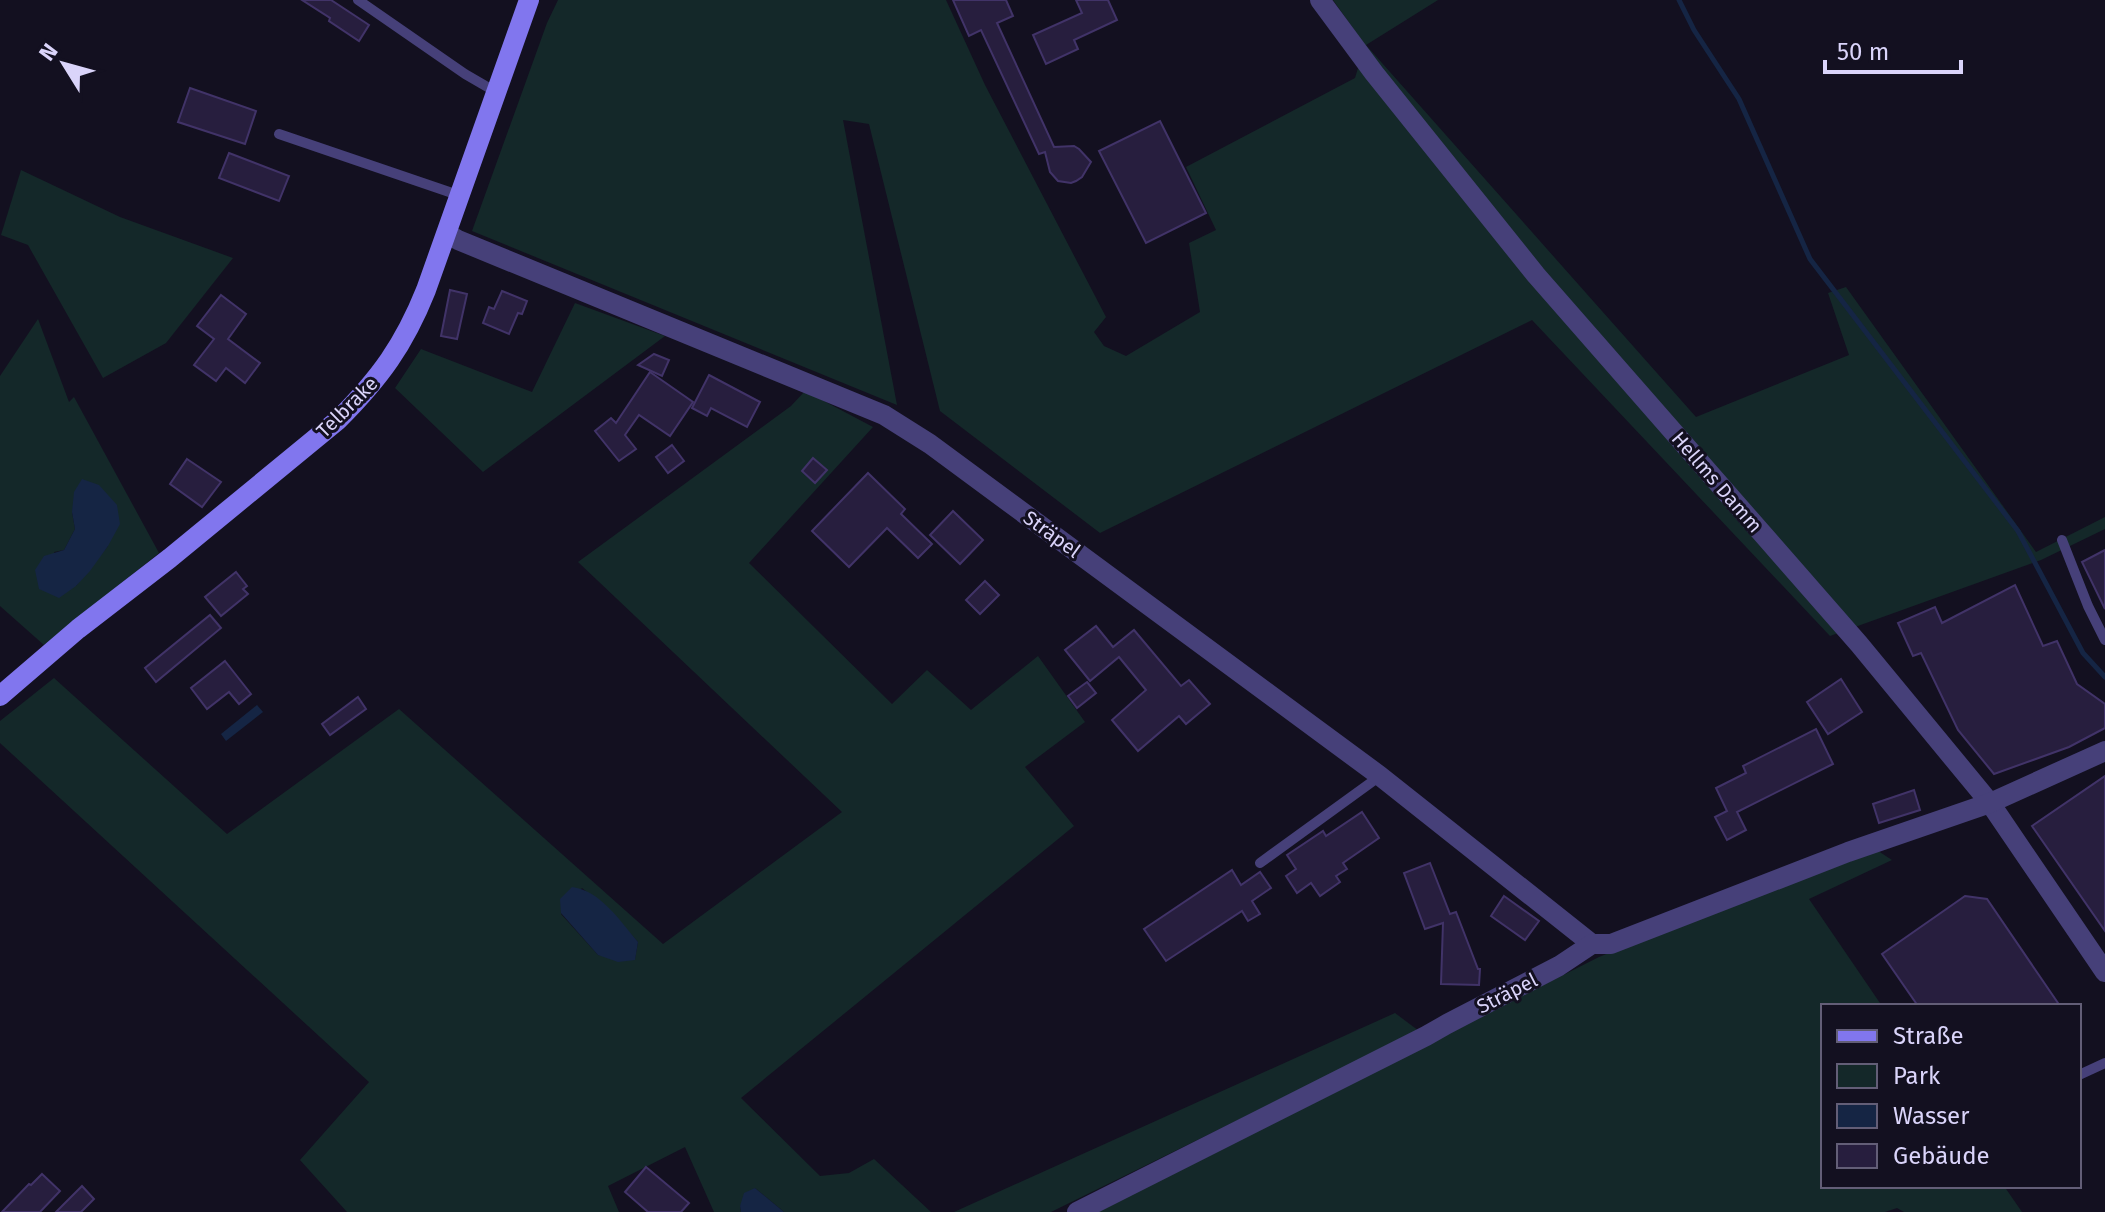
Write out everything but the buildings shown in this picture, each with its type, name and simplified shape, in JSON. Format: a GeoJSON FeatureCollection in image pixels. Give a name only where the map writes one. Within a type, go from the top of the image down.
{"type":"FeatureCollection","features":[{"type":"Feature","properties":{"kind":"street","name":"Telbrake"},"geometry":{"type":"LineString","coordinates":[[0,696],[78,629],[338,420],[385,368],[412,325],[448,234],[529,0]]}},
{"type":"Feature","properties":{"kind":"street","name":"Hellms Damm"},"geometry":{"type":"LineString","coordinates":[[1320,0],[1374,73],[1536,275],[1859,644],[1990,803],[2105,972]]}},
{"type":"Feature","properties":{"kind":"street","name":"Sträpel"},"geometry":{"type":"LineString","coordinates":[[448,234],[884,415],[930,444],[1380,776],[1592,944]]}},
{"type":"Feature","properties":{"kind":"street","name":"Sträpel"},"geometry":{"type":"LineString","coordinates":[[1077,1212],[1426,1036],[1559,966],[1592,944],[1611,944],[1848,852],[1990,803],[2105,751]]}},
{"type":"Feature","properties":{"kind":"lane"},"geometry":{"type":"LineString","coordinates":[[358,0],[496,92]]}},
{"type":"Feature","properties":{"kind":"lane"},"geometry":{"type":"LineString","coordinates":[[279,134],[461,196]]}},
{"type":"Feature","properties":{"kind":"lane"},"geometry":{"type":"LineString","coordinates":[[2062,540],[2105,640]]}},
{"type":"Feature","properties":{"kind":"lane"},"geometry":{"type":"LineString","coordinates":[[1260,863],[1380,776]]}},
{"type":"Feature","properties":{"kind":"lane"},"geometry":{"type":"LineString","coordinates":[[2081,1074],[2105,1063]]}},
{"type":"Feature","properties":{"kind":"green space"},"geometry":{"type":"Polygon","coordinates":[[[558,0],[946,0],[985,85],[1106,317],[1094,332],[1104,346],[1126,356],[1200,312],[1189,243],[1216,230],[1186,167],[1355,78],[1365,45],[1333,0],[1438,0],[1366,45],[1696,417],[1849,355],[1828,293],[1846,287],[2036,552],[2105,517],[2105,529],[2041,560],[1830,636],[1532,320],[1100,533],[940,411],[869,124],[843,120],[897,405],[472,231],[558,0]]]}},
{"type":"Feature","properties":{"kind":"green space"},"geometry":{"type":"Polygon","coordinates":[[[21,170],[120,217],[233,258],[166,343],[103,378],[28,245],[1,235],[21,170]]]}},
{"type":"Feature","properties":{"kind":"green space"},"geometry":{"type":"Polygon","coordinates":[[[575,303],[665,336],[483,472],[395,388],[421,349],[532,392],[575,303]]]}},
{"type":"Feature","properties":{"kind":"green space"},"geometry":{"type":"Polygon","coordinates":[[[38,319],[69,402],[74,397],[159,553],[44,645],[0,606],[0,376],[38,319]],[[72,512],[75,529],[64,550],[54,552],[76,586],[108,546],[72,512]]]}},
{"type":"Feature","properties":{"kind":"green space"},"geometry":{"type":"Polygon","coordinates":[[[805,391],[873,427],[749,563],[892,704],[927,670],[971,710],[1038,656],[1085,722],[1025,767],[1074,826],[741,1098],[820,1176],[849,1173],[874,1159],[931,1212],[784,1212],[755,1188],[740,1206],[741,1212],[714,1212],[685,1147],[608,1186],[619,1212],[347,1212],[300,1160],[369,1082],[0,743],[0,721],[54,678],[227,834],[399,709],[663,944],[842,812],[578,562],[791,406],[805,391]],[[582,888],[561,914],[598,955],[635,959],[638,942],[611,912],[582,888]]]}},
{"type":"Feature","properties":{"kind":"green space"},"geometry":{"type":"Polygon","coordinates":[[[1872,847],[1892,860],[1809,899],[1881,1004],[1821,1004],[1821,1188],[2005,1188],[2022,1212],[1904,1212],[1897,1208],[1885,1212],[1092,1212],[1599,957],[1872,847]]]}},
{"type":"Feature","properties":{"kind":"green space"},"geometry":{"type":"Polygon","coordinates":[[[1395,1013],[1419,1031],[1051,1212],[954,1212],[1395,1013]]]}},
{"type":"Feature","properties":{"kind":"water"},"geometry":{"type":"Polygon","coordinates":[[[82,479],[99,485],[117,505],[120,524],[90,571],[59,598],[39,589],[35,570],[44,556],[64,550],[75,529],[72,512],[74,492],[82,479]]]}},
{"type":"Feature","properties":{"kind":"water"},"geometry":{"type":"Polygon","coordinates":[[[257,705],[263,712],[226,741],[221,734],[257,705]]]}},
{"type":"Feature","properties":{"kind":"water"},"geometry":{"type":"Polygon","coordinates":[[[572,887],[601,900],[617,917],[638,942],[635,960],[618,962],[598,955],[561,913],[560,899],[572,887]]]}},
{"type":"Feature","properties":{"kind":"water"},"geometry":{"type":"Polygon","coordinates":[[[755,1188],[784,1212],[741,1212],[744,1193],[755,1188]]]}},
{"type":"Feature","properties":{"kind":"waterway"},"geometry":{"type":"LineString","coordinates":[[1679,0],[1694,30],[1739,99],[1810,259],[2018,531],[2083,653],[2105,677]]}}]}
